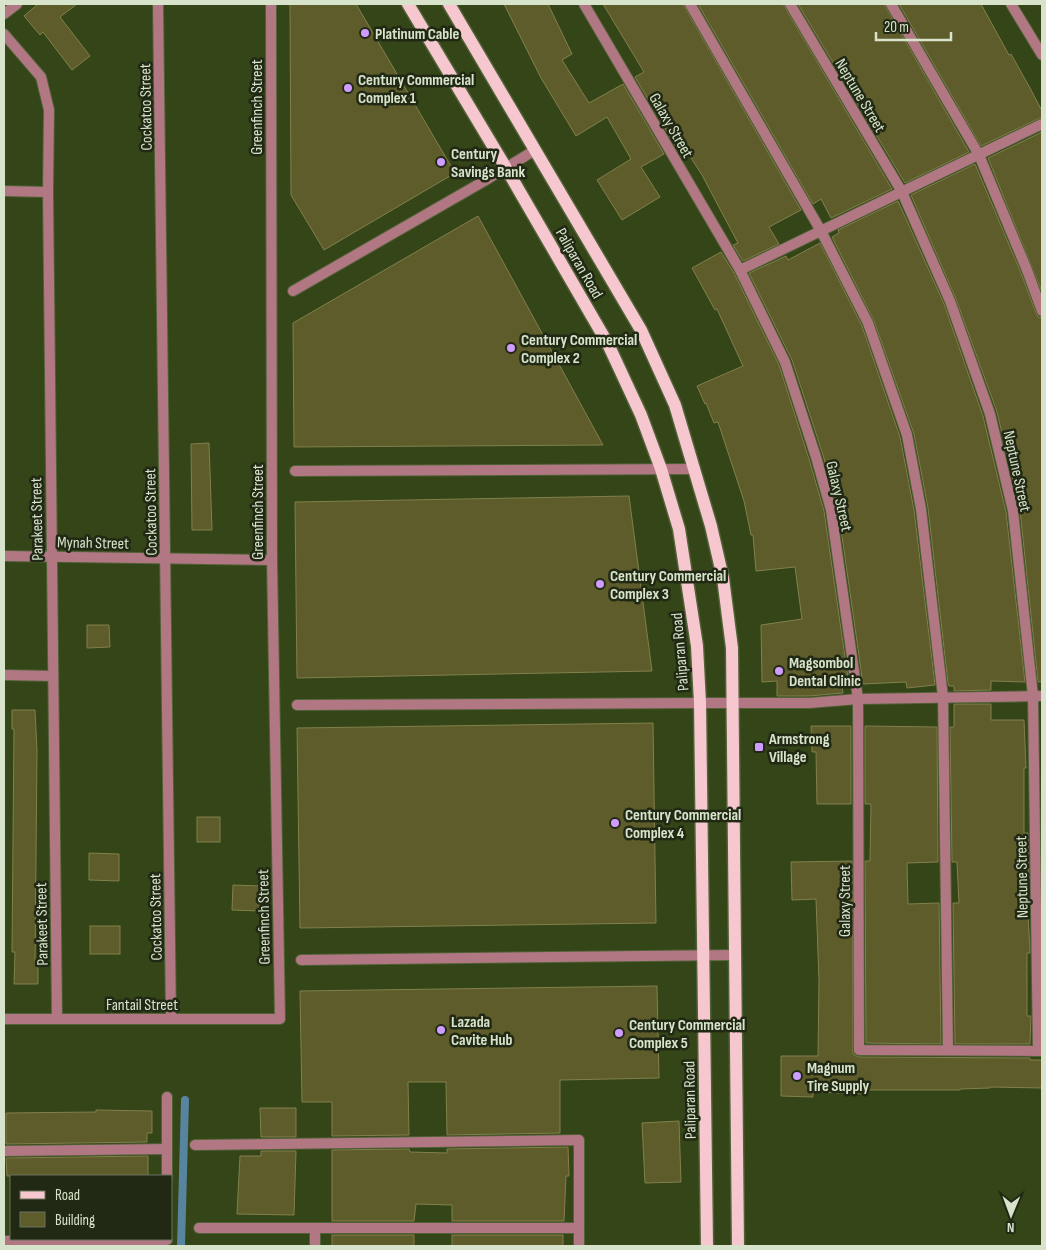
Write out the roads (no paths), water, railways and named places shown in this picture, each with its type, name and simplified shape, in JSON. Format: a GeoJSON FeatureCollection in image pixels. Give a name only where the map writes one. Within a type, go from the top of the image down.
{"type":"FeatureCollection","features":[{"type":"Feature","properties":{"kind":"main road","name":"Paliparan Road"},"geometry":{"type":"LineString","coordinates":[[408,4],[608,344],[641,415],[661,469],[679,529],[697,646],[700,703],[706,1246]]}},
{"type":"Feature","properties":{"kind":"main road","name":"Paliparan Road"},"geometry":{"type":"LineString","coordinates":[[449,4],[641,330],[675,405],[711,526],[723,578],[732,648],[738,1246]]}},
{"type":"Feature","properties":{"kind":"street"},"geometry":{"type":"LineString","coordinates":[[4,14],[17,4]]}},
{"type":"Feature","properties":{"kind":"street","name":"Cockatoo Street"},"geometry":{"type":"LineString","coordinates":[[158,4],[171,1019]]}},
{"type":"Feature","properties":{"kind":"street","name":"Greenfinch Street"},"geometry":{"type":"LineString","coordinates":[[270,4],[272,560],[280,1019]]}},
{"type":"Feature","properties":{"kind":"street","name":"Galaxy Street"},"geometry":{"type":"LineString","coordinates":[[584,4],[740,270],[785,362],[831,510],[858,699],[860,1050],[948,1050]]}},
{"type":"Feature","properties":{"kind":"street"},"geometry":{"type":"LineString","coordinates":[[690,4],[821,231],[868,323],[906,435],[922,509],[943,697],[948,1050],[1040,1051]]}},
{"type":"Feature","properties":{"kind":"street","name":"Neptune Street"},"geometry":{"type":"LineString","coordinates":[[790,4],[902,192],[950,301],[990,414],[1013,511],[1038,696],[1040,1051]]}},
{"type":"Feature","properties":{"kind":"street"},"geometry":{"type":"LineString","coordinates":[[891,4],[978,155],[1027,270],[1042,312]]}},
{"type":"Feature","properties":{"kind":"street"},"geometry":{"type":"LineString","coordinates":[[1011,4],[1042,55]]}},
{"type":"Feature","properties":{"kind":"street","name":"Parakeet Street"},"geometry":{"type":"LineString","coordinates":[[4,34],[41,77],[49,110],[48,192],[57,1019]]}},
{"type":"Feature","properties":{"kind":"street"},"geometry":{"type":"LineString","coordinates":[[740,270],[1042,124]]}},
{"type":"Feature","properties":{"kind":"street"},"geometry":{"type":"LineString","coordinates":[[293,291],[534,150]]}},
{"type":"Feature","properties":{"kind":"street"},"geometry":{"type":"LineString","coordinates":[[4,191],[48,192]]}},
{"type":"Feature","properties":{"kind":"street"},"geometry":{"type":"LineString","coordinates":[[294,471],[695,469]]}},
{"type":"Feature","properties":{"kind":"street","name":"Mynah Street"},"geometry":{"type":"LineString","coordinates":[[4,556],[272,560]]}},
{"type":"Feature","properties":{"kind":"street"},"geometry":{"type":"LineString","coordinates":[[4,676],[53,676]]}},
{"type":"Feature","properties":{"kind":"street"},"geometry":{"type":"LineString","coordinates":[[297,704],[809,703],[858,699],[1038,696]]}},
{"type":"Feature","properties":{"kind":"street"},"geometry":{"type":"LineString","coordinates":[[300,960],[736,955]]}},
{"type":"Feature","properties":{"kind":"street","name":"Fantail Street"},"geometry":{"type":"LineString","coordinates":[[4,1019],[280,1019]]}},
{"type":"Feature","properties":{"kind":"street"},"geometry":{"type":"LineString","coordinates":[[167,1097],[167,1175]]}},
{"type":"Feature","properties":{"kind":"street"},"geometry":{"type":"LineString","coordinates":[[195,1145],[579,1140],[579,1246]]}},
{"type":"Feature","properties":{"kind":"street"},"geometry":{"type":"LineString","coordinates":[[4,1150],[167,1149]]}},
{"type":"Feature","properties":{"kind":"street"},"geometry":{"type":"LineString","coordinates":[[199,1228],[579,1228]]}},
{"type":"Feature","properties":{"kind":"street"},"geometry":{"type":"LineString","coordinates":[[315,1228],[316,1246]]}},
{"type":"Feature","properties":{"kind":"street"},"geometry":{"type":"LineString","coordinates":[[4,1241],[167,1242]]}},
{"type":"Feature","properties":{"kind":"waterway"},"geometry":{"type":"LineString","coordinates":[[181,1246],[185,1100]]}},
{"type":"Feature","properties":{"kind":"place","name":"Platinum Cable"},"geometry":{"type":"Point","coordinates":[365,33]}},
{"type":"Feature","properties":{"kind":"place","name":"Century Commercial Complex 1"},"geometry":{"type":"Point","coordinates":[348,88]}},
{"type":"Feature","properties":{"kind":"place","name":"Century Savings Bank"},"geometry":{"type":"Point","coordinates":[441,162]}},
{"type":"Feature","properties":{"kind":"place","name":"Century Commercial Complex 2"},"geometry":{"type":"Point","coordinates":[511,348]}},
{"type":"Feature","properties":{"kind":"place","name":"Century Commercial Complex 3"},"geometry":{"type":"Point","coordinates":[600,584]}},
{"type":"Feature","properties":{"kind":"place","name":"Magsombol Dental Clinic"},"geometry":{"type":"Point","coordinates":[779,671]}},
{"type":"Feature","properties":{"kind":"place","name":"Armstrong Village"},"geometry":{"type":"Point","coordinates":[759,747]}},
{"type":"Feature","properties":{"kind":"place","name":"Century Commercial Complex 4"},"geometry":{"type":"Point","coordinates":[615,823]}},
{"type":"Feature","properties":{"kind":"place","name":"Lazada Cavite Hub"},"geometry":{"type":"Point","coordinates":[441,1030]}},
{"type":"Feature","properties":{"kind":"place","name":"Century Commercial Complex 5"},"geometry":{"type":"Point","coordinates":[619,1033]}},
{"type":"Feature","properties":{"kind":"place","name":"Magnum Tire Supply"},"geometry":{"type":"Point","coordinates":[797,1076]}}]}
